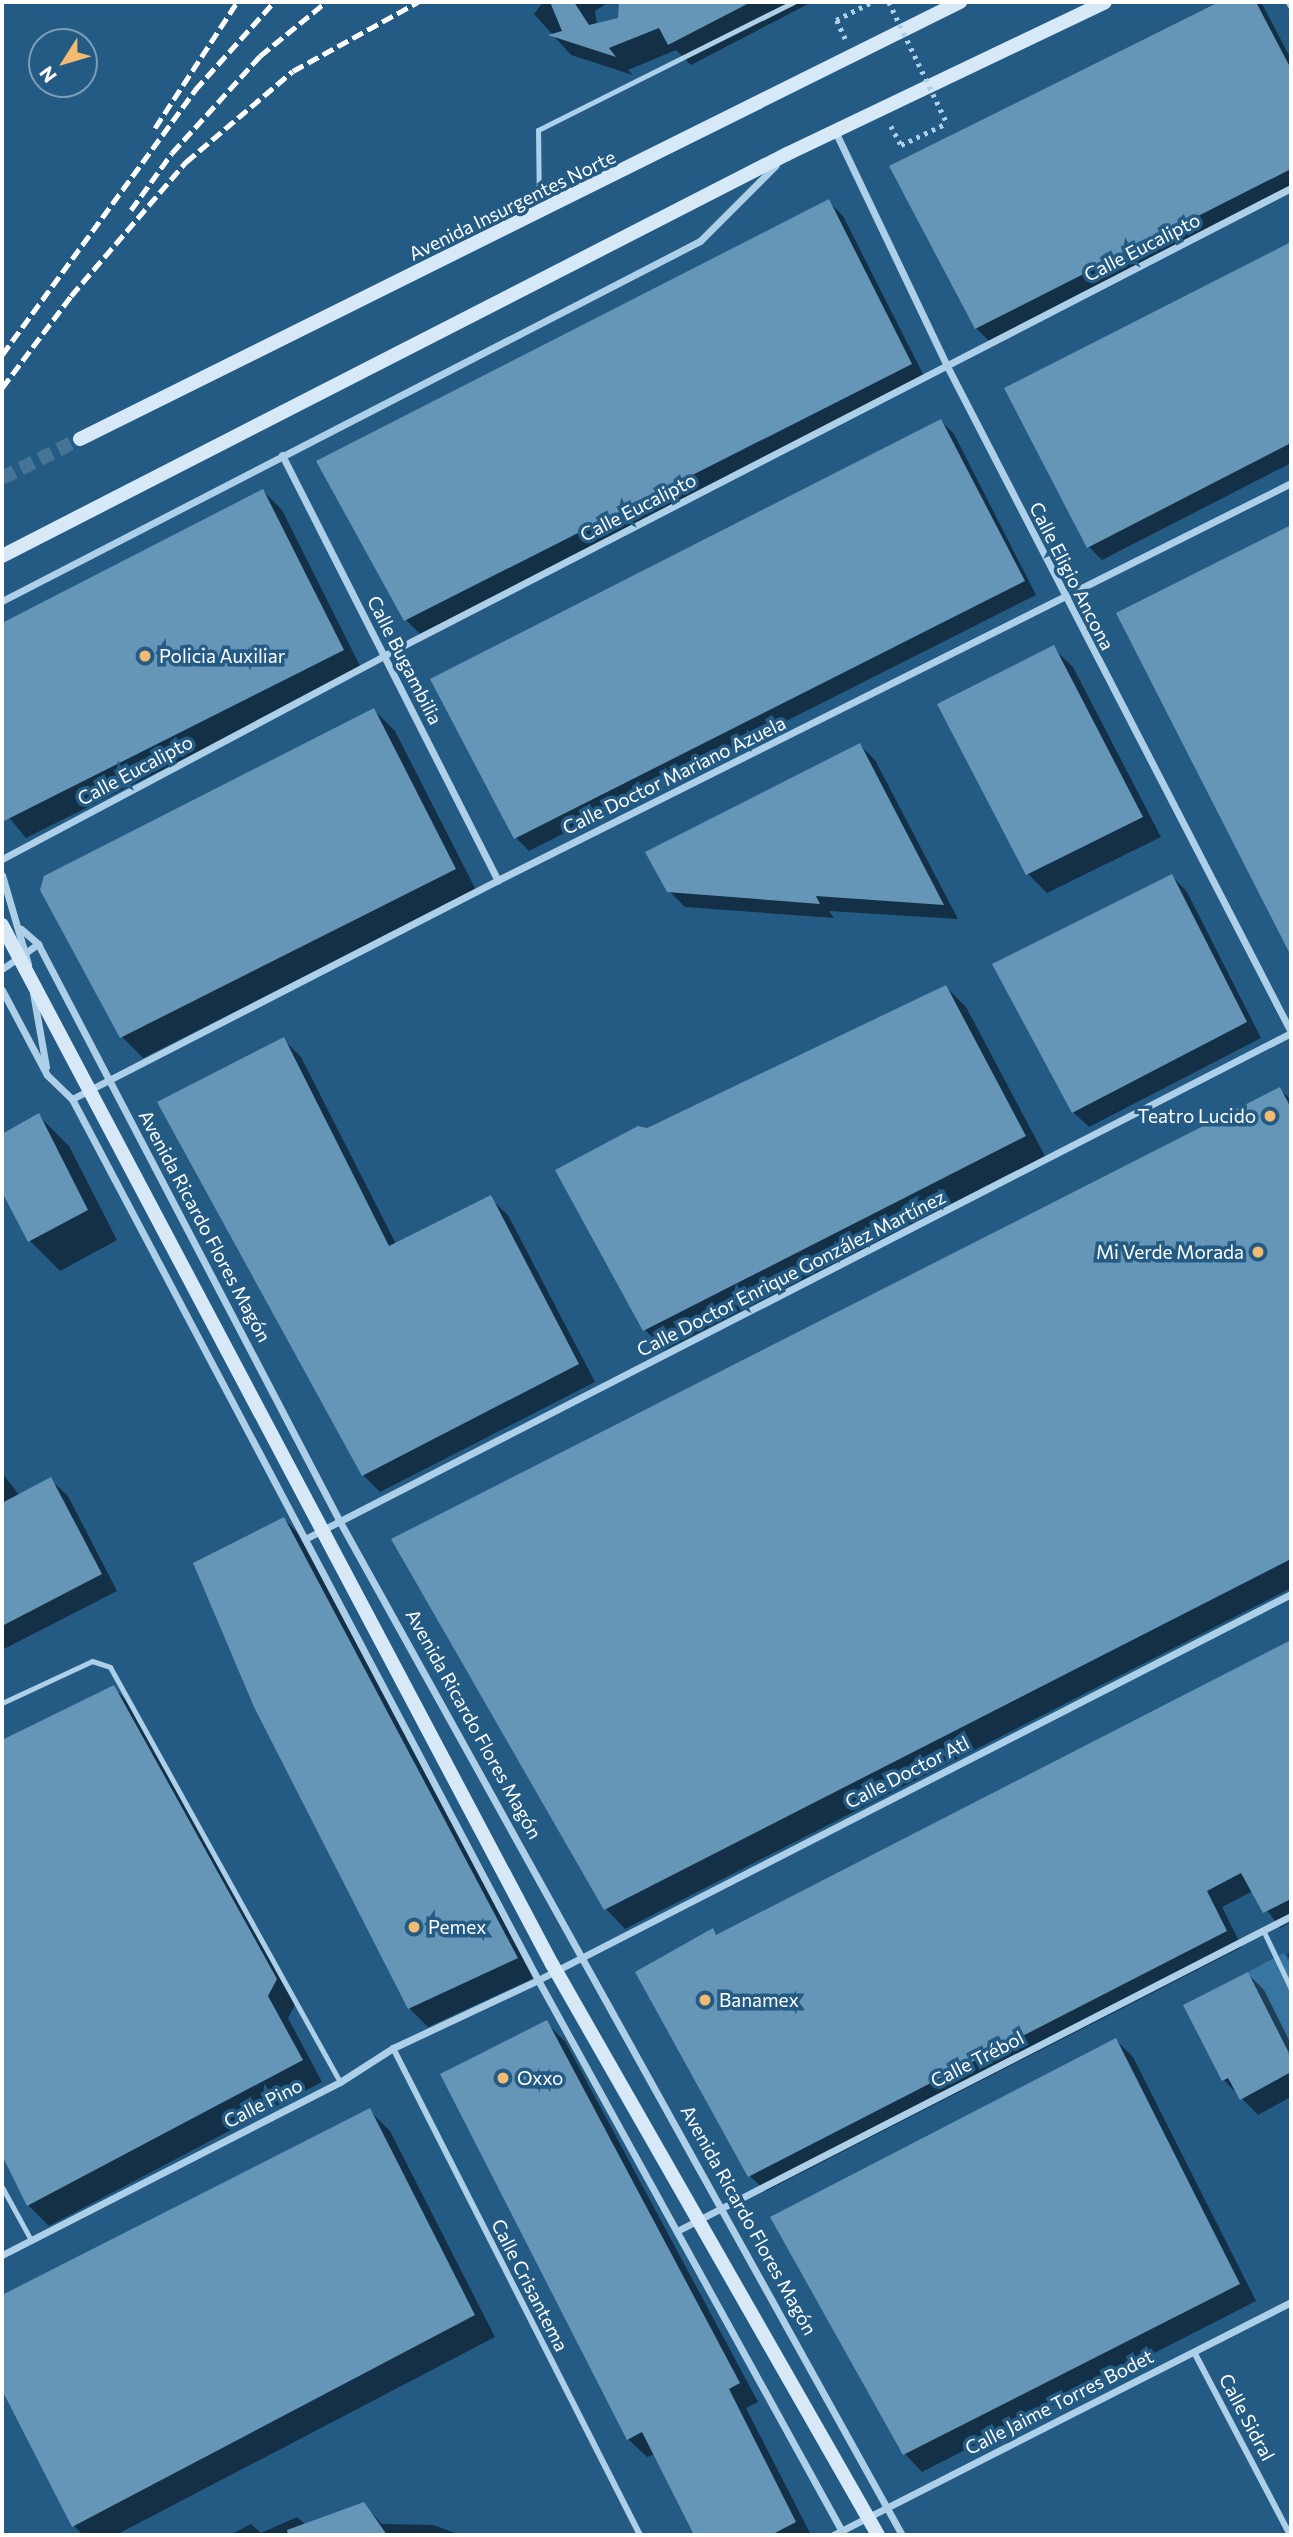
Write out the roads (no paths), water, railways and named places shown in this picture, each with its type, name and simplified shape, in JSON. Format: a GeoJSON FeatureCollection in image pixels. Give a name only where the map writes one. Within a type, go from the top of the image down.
{"type":"FeatureCollection","features":[{"type":"Feature","properties":{"kind":"main road","name":"Avenida Insurgentes Norte"},"geometry":{"type":"LineString","coordinates":[[80,439],[540,213],[960,2]]}},
{"type":"Feature","properties":{"kind":"main road"},"geometry":{"type":"LineString","coordinates":[[2,556],[787,154],[1105,2]]}},
{"type":"Feature","properties":{"kind":"main road","name":"Avenida Ricardo Flores Magón"},"geometry":{"type":"LineString","coordinates":[[2,925],[552,1964],[878,2535]]}},
{"type":"Feature","properties":{"kind":"street","name":"Calle Eligio Ancona"},"geometry":{"type":"LineString","coordinates":[[835,130],[947,366],[1291,1033]]}},
{"type":"Feature","properties":{"kind":"street"},"geometry":{"type":"LineString","coordinates":[[2,601],[700,241],[787,154]]}},
{"type":"Feature","properties":{"kind":"street","name":"Calle Eucalipto"},"geometry":{"type":"LineString","coordinates":[[2,859],[385,655],[1291,188]]}},
{"type":"Feature","properties":{"kind":"street","name":"Calle Bugambilia"},"geometry":{"type":"LineString","coordinates":[[282,455],[498,880]]}},
{"type":"Feature","properties":{"kind":"street","name":"Calle Doctor Mariano Azuela"},"geometry":{"type":"LineString","coordinates":[[72,1099],[498,880],[1066,599],[1291,482]]}},
{"type":"Feature","properties":{"kind":"street","name":"Avenida Ricardo Flores Magón"},"geometry":{"type":"LineString","coordinates":[[2,875],[21,929],[47,1075]]}},
{"type":"Feature","properties":{"kind":"street","name":"Avenida Ricardo Flores Magón"},"geometry":{"type":"LineString","coordinates":[[21,929],[38,944],[107,1081],[340,1522],[902,2535]]}},
{"type":"Feature","properties":{"kind":"street"},"geometry":{"type":"LineString","coordinates":[[2,969],[38,944]]}},
{"type":"Feature","properties":{"kind":"street"},"geometry":{"type":"LineString","coordinates":[[2,989],[47,1075],[72,1099],[538,1980],[843,2533]]}},
{"type":"Feature","properties":{"kind":"street","name":"Calle Doctor Enrique González Martínez"},"geometry":{"type":"LineString","coordinates":[[304,1539],[1291,1033]]}},
{"type":"Feature","properties":{"kind":"street","name":"Calle Doctor Atl"},"geometry":{"type":"LineString","coordinates":[[538,1980],[1291,1594]]}},
{"type":"Feature","properties":{"kind":"street","name":"Calle Trébol"},"geometry":{"type":"LineString","coordinates":[[677,2231],[1291,1916]]}},
{"type":"Feature","properties":{"kind":"street","name":"Calle Pino"},"geometry":{"type":"LineString","coordinates":[[2,2255],[340,2082],[393,2048],[538,1980]]}},
{"type":"Feature","properties":{"kind":"street","name":"Calle Crisantema"},"geometry":{"type":"LineString","coordinates":[[393,2048],[640,2535]]}},
{"type":"Feature","properties":{"kind":"street","name":"Calle Jaime Torres Bodet"},"geometry":{"type":"LineString","coordinates":[[833,2535],[843,2533],[886,2508],[1291,2302]]}},
{"type":"Feature","properties":{"kind":"street","name":"Calle Sidral"},"geometry":{"type":"LineString","coordinates":[[1194,2352],[1290,2535]]}},
{"type":"Feature","properties":{"kind":"lane"},"geometry":{"type":"LineString","coordinates":[[540,213],[538,130],[794,2]]}},
{"type":"Feature","properties":{"kind":"lane"},"geometry":{"type":"LineString","coordinates":[[2,1703],[92,1661],[110,1667],[340,2082]]}},
{"type":"Feature","properties":{"kind":"lane"},"geometry":{"type":"LineString","coordinates":[[1263,1930],[1291,1989]]}},
{"type":"Feature","properties":{"kind":"lane"},"geometry":{"type":"LineString","coordinates":[[2,2187],[30,2240]]}},
{"type":"Feature","properties":{"kind":"tunnel"},"geometry":{"type":"LineString","coordinates":[[2,478],[80,439]]}},
{"type":"Feature","properties":{"kind":"railway"},"geometry":{"type":"LineString","coordinates":[[155,128],[237,2]]}},
{"type":"Feature","properties":{"kind":"railway"},"geometry":{"type":"LineString","coordinates":[[2,355],[195,90],[274,2]]}},
{"type":"Feature","properties":{"kind":"railway"},"geometry":{"type":"LineString","coordinates":[[131,210],[172,153],[260,56],[326,2]]}},
{"type":"Feature","properties":{"kind":"railway"},"geometry":{"type":"LineString","coordinates":[[2,388],[71,296],[186,162],[293,71],[418,2]]}},
{"type":"Feature","properties":{"kind":"place","name":"Policia Auxiliar"},"geometry":{"type":"Point","coordinates":[145,656]}},
{"type":"Feature","properties":{"kind":"place","name":"Teatro Lucido"},"geometry":{"type":"Point","coordinates":[1270,1116]}},
{"type":"Feature","properties":{"kind":"place","name":"Mi Verde Morada"},"geometry":{"type":"Point","coordinates":[1258,1252]}},
{"type":"Feature","properties":{"kind":"place","name":"Pemex"},"geometry":{"type":"Point","coordinates":[414,1927]}},
{"type":"Feature","properties":{"kind":"place","name":"Banamex"},"geometry":{"type":"Point","coordinates":[705,2000]}},
{"type":"Feature","properties":{"kind":"place","name":"Oxxo"},"geometry":{"type":"Point","coordinates":[503,2078]}}]}
